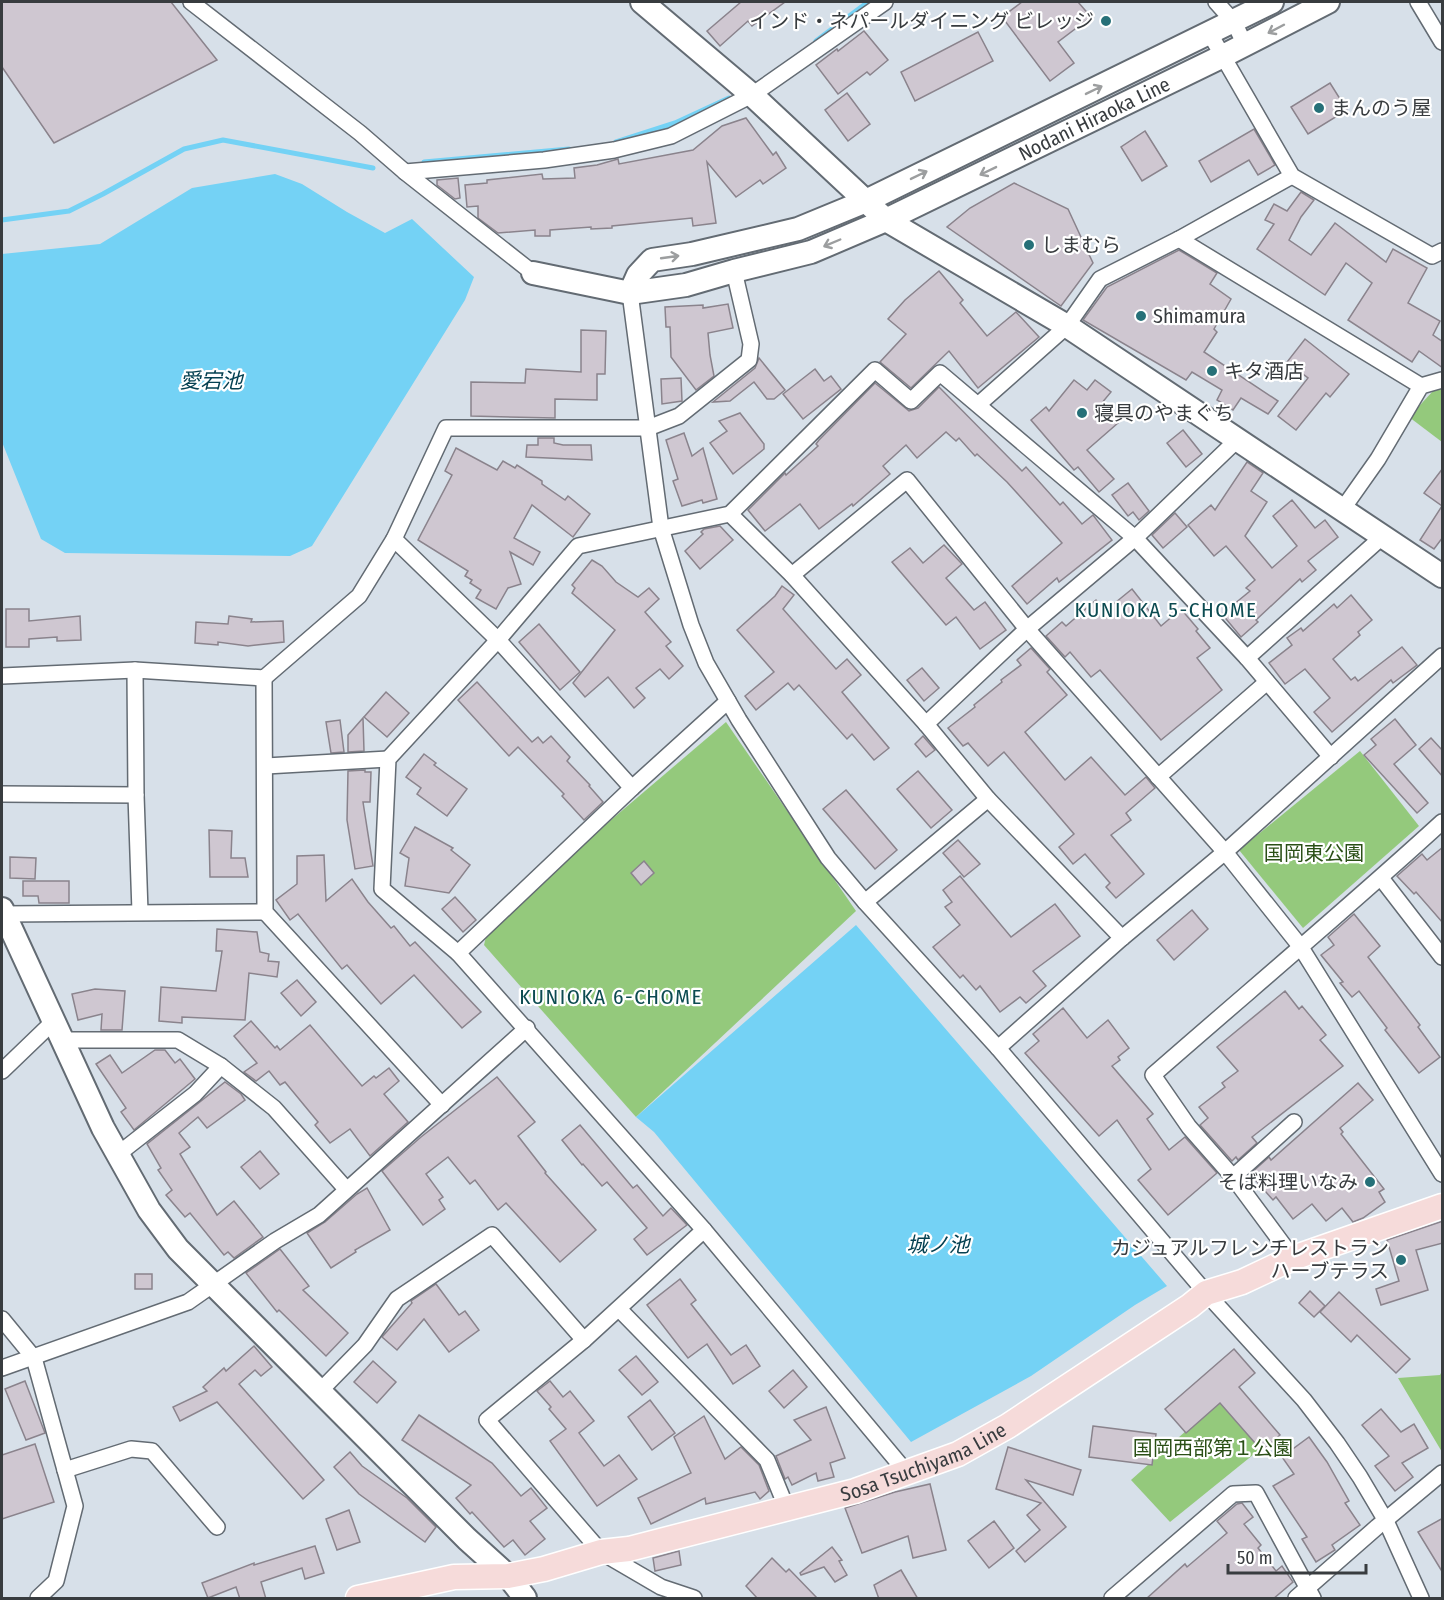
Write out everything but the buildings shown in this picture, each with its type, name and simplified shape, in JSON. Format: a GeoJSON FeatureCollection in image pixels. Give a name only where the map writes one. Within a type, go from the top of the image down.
{"type":"FeatureCollection","features":[{"type":"Feature","properties":{"kind":"main road","name":"Sosa Tsuchiyama Line"},"geometry":{"type":"LineString","coordinates":[[358,1599],[454,1577],[508,1576],[544,1569],[601,1552],[628,1549],[787,1509],[855,1491],[907,1473],[958,1454],[1008,1426],[1190,1306],[1206,1293],[1242,1282],[1293,1258],[1443,1206]]}},
{"type":"Feature","properties":{"kind":"street"},"geometry":{"type":"LineString","coordinates":[[191,2],[533,273]]}},
{"type":"Feature","properties":{"kind":"street"},"geometry":{"type":"LineString","coordinates":[[642,2],[752,95],[886,220],[1067,326],[1443,576]]}},
{"type":"Feature","properties":{"kind":"street"},"geometry":{"type":"LineString","coordinates":[[405,172],[544,160],[614,150],[671,136],[752,95],[885,2]]}},
{"type":"Feature","properties":{"kind":"street"},"geometry":{"type":"LineString","coordinates":[[1216,2],[1234,22],[1245,45]]}},
{"type":"Feature","properties":{"kind":"street","name":"Nodani Hiraoka Line"},"geometry":{"type":"LineString","coordinates":[[630,293],[638,275],[652,260],[692,254],[798,229],[866,201],[1272,2]]}},
{"type":"Feature","properties":{"kind":"street","name":"Nodani Hiraoka Line"},"geometry":{"type":"LineString","coordinates":[[533,273],[630,293],[686,285],[811,252],[886,220],[1223,56],[1328,2]]}},
{"type":"Feature","properties":{"kind":"street"},"geometry":{"type":"LineString","coordinates":[[1418,2],[1443,42]]}},
{"type":"Feature","properties":{"kind":"street"},"geometry":{"type":"LineString","coordinates":[[1210,34],[1292,176],[1432,256],[1443,250]]}},
{"type":"Feature","properties":{"kind":"street"},"geometry":{"type":"LineString","coordinates":[[979,404],[1067,326],[1100,279],[1179,239],[1292,176]]}},
{"type":"Feature","properties":{"kind":"street"},"geometry":{"type":"LineString","coordinates":[[1179,239],[1421,386]]}},
{"type":"Feature","properties":{"kind":"street"},"geometry":{"type":"LineString","coordinates":[[2,676],[135,670],[264,678],[358,596],[394,539],[446,428],[648,428],[679,416],[749,360],[751,344],[734,271]]}},
{"type":"Feature","properties":{"kind":"street"},"geometry":{"type":"LineString","coordinates":[[630,293],[661,528],[691,625],[706,663],[728,701],[828,858],[998,1048],[1206,1293],[1304,1400],[1349,1460],[1386,1521],[1421,1599]]}},
{"type":"Feature","properties":{"kind":"street"},"geometry":{"type":"LineString","coordinates":[[907,1473],[704,1230],[527,1028],[458,952],[382,889],[388,759],[498,640],[578,546],[730,514],[875,370],[911,401],[939,372],[979,404],[1135,538],[1247,658],[1331,757]]}},
{"type":"Feature","properties":{"kind":"street"},"geometry":{"type":"LineString","coordinates":[[1342,510],[1378,459],[1421,386],[1443,380]]}},
{"type":"Feature","properties":{"kind":"street"},"geometry":{"type":"LineString","coordinates":[[926,724],[1027,629],[1135,538],[1237,440]]}},
{"type":"Feature","properties":{"kind":"street"},"geometry":{"type":"LineString","coordinates":[[792,575],[908,480],[1027,629],[1225,852],[1300,946],[1443,1174]]}},
{"type":"Feature","properties":{"kind":"street"},"geometry":{"type":"LineString","coordinates":[[730,514],[792,575],[926,724],[988,799],[1122,938]]}},
{"type":"Feature","properties":{"kind":"street"},"geometry":{"type":"LineString","coordinates":[[1247,658],[1382,537]]}},
{"type":"Feature","properties":{"kind":"street"},"geometry":{"type":"LineString","coordinates":[[394,539],[498,640],[632,788]]}},
{"type":"Feature","properties":{"kind":"street"},"geometry":{"type":"LineString","coordinates":[[998,1048],[1122,938],[1225,852],[1443,656]]}},
{"type":"Feature","properties":{"kind":"street"},"geometry":{"type":"LineString","coordinates":[[135,670],[140,912]]}},
{"type":"Feature","properties":{"kind":"street"},"geometry":{"type":"LineString","coordinates":[[264,678],[265,912],[442,1105]]}},
{"type":"Feature","properties":{"kind":"street"},"geometry":{"type":"LineString","coordinates":[[1158,777],[1267,681]]}},
{"type":"Feature","properties":{"kind":"street"},"geometry":{"type":"LineString","coordinates":[[458,952],[728,701]]}},
{"type":"Feature","properties":{"kind":"street"},"geometry":{"type":"LineString","coordinates":[[266,766],[388,759]]}},
{"type":"Feature","properties":{"kind":"street"},"geometry":{"type":"LineString","coordinates":[[2,795],[136,795]]}},
{"type":"Feature","properties":{"kind":"street"},"geometry":{"type":"LineString","coordinates":[[865,902],[988,799]]}},
{"type":"Feature","properties":{"kind":"street"},"geometry":{"type":"LineString","coordinates":[[1293,1258],[1233,1177],[1189,1127],[1153,1076],[1443,822]]}},
{"type":"Feature","properties":{"kind":"street"},"geometry":{"type":"LineString","coordinates":[[1381,878],[1443,957]]}},
{"type":"Feature","properties":{"kind":"street"},"geometry":{"type":"LineString","coordinates":[[265,912],[2,912],[117,1155],[149,1210],[178,1249],[467,1539],[508,1576],[525,1599]]}},
{"type":"Feature","properties":{"kind":"street"},"geometry":{"type":"LineString","coordinates":[[2,1368],[188,1302],[301,1223],[319,1215],[527,1028]]}},
{"type":"Feature","properties":{"kind":"street"},"geometry":{"type":"LineString","coordinates":[[2,1071],[58,1031],[178,1040],[221,1066],[274,1108],[346,1189]]}},
{"type":"Feature","properties":{"kind":"street"},"geometry":{"type":"LineString","coordinates":[[117,1155],[195,1094],[221,1066]]}},
{"type":"Feature","properties":{"kind":"street"},"geometry":{"type":"LineString","coordinates":[[1233,1177],[1294,1122]]}},
{"type":"Feature","properties":{"kind":"street"},"geometry":{"type":"LineString","coordinates":[[694,1599],[661,1587],[601,1552],[488,1420],[584,1340],[704,1230]]}},
{"type":"Feature","properties":{"kind":"street"},"geometry":{"type":"LineString","coordinates":[[321,1390],[365,1345],[397,1299],[492,1235],[584,1340]]}},
{"type":"Feature","properties":{"kind":"street"},"geometry":{"type":"LineString","coordinates":[[619,1309],[767,1460],[787,1509]]}},
{"type":"Feature","properties":{"kind":"street"},"geometry":{"type":"LineString","coordinates":[[2,1319],[34,1358],[75,1506],[56,1581],[38,1599]]}},
{"type":"Feature","properties":{"kind":"street"},"geometry":{"type":"LineString","coordinates":[[65,1470],[131,1449],[152,1451],[217,1527]]}},
{"type":"Feature","properties":{"kind":"street"},"geometry":{"type":"LineString","coordinates":[[1112,1599],[1233,1494],[1256,1493],[1305,1596],[1386,1521],[1443,1473]]}},
{"type":"Feature","properties":{"kind":"green space"},"geometry":{"type":"Polygon","coordinates":[[[1442,388],[1442,442],[1409,417],[1433,391],[1442,388]]]}},
{"type":"Feature","properties":{"kind":"green space"},"geometry":{"type":"Polygon","coordinates":[[[726,722],[856,911],[636,1117],[484,945],[489,924],[726,722]]]}},
{"type":"Feature","properties":{"kind":"green space","name":"国岡東公園"},"geometry":{"type":"Polygon","coordinates":[[[1360,751],[1419,826],[1303,928],[1239,850],[1360,751]]]}},
{"type":"Feature","properties":{"kind":"green space"},"geometry":{"type":"Polygon","coordinates":[[[1442,1371],[1442,1452],[1398,1378],[1440,1375],[1442,1371]]]}},
{"type":"Feature","properties":{"kind":"green space","name":"国岡西部第１公園"},"geometry":{"type":"Polygon","coordinates":[[[1225,1396],[1264,1446],[1170,1522],[1131,1480],[1225,1396]]]}},
{"type":"Feature","properties":{"kind":"water","name":"愛宕池"},"geometry":{"type":"Polygon","coordinates":[[[275,174],[302,184],[385,233],[412,219],[474,277],[465,300],[312,546],[290,556],[65,553],[41,539],[2,442],[2,254],[100,244],[192,188],[275,174]]]}},
{"type":"Feature","properties":{"kind":"water","name":"城ノ池"},"geometry":{"type":"Polygon","coordinates":[[[856,925],[1167,1286],[1135,1305],[1031,1376],[911,1442],[654,1132],[636,1117],[856,925]]]}},
{"type":"Feature","properties":{"kind":"waterway"},"geometry":{"type":"LineString","coordinates":[[816,41],[868,2]]}},
{"type":"Feature","properties":{"kind":"waterway"},"geometry":{"type":"LineString","coordinates":[[616,142],[675,123],[729,98]]}},
{"type":"Feature","properties":{"kind":"waterway"},"geometry":{"type":"LineString","coordinates":[[2,220],[69,211],[184,149],[223,140],[373,168]]}},
{"type":"Feature","properties":{"kind":"waterway"},"geometry":{"type":"LineString","coordinates":[[424,162],[569,149]]}},
{"type":"Feature","properties":{"kind":"place","name":"インド・ネパールダイニング ビレッジ"},"geometry":{"type":"Point","coordinates":[1106,21]}},
{"type":"Feature","properties":{"kind":"place","name":"まんのう屋"},"geometry":{"type":"Point","coordinates":[1319,108]}},
{"type":"Feature","properties":{"kind":"place","name":"しまむら"},"geometry":{"type":"Point","coordinates":[1029,245]}},
{"type":"Feature","properties":{"kind":"place","name":"Shimamura"},"geometry":{"type":"Point","coordinates":[1141,316]}},
{"type":"Feature","properties":{"kind":"place","name":"キタ酒店"},"geometry":{"type":"Point","coordinates":[1212,371]}},
{"type":"Feature","properties":{"kind":"place","name":"寝具のやまぐち"},"geometry":{"type":"Point","coordinates":[1082,413]}},
{"type":"Feature","properties":{"kind":"place","name":"そば料理いなみ"},"geometry":{"type":"Point","coordinates":[1370,1182]}},
{"type":"Feature","properties":{"kind":"place","name":"カジュアルフレンチレストラン ハーブテラス"},"geometry":{"type":"Point","coordinates":[1401,1260]}},
{"type":"Feature","properties":{"kind":"district","name":"KUNIOKA 5-CHOME"},"geometry":{"type":"Point","coordinates":[1166,610]}},
{"type":"Feature","properties":{"kind":"district","name":"KUNIOKA 6-CHOME"},"geometry":{"type":"Point","coordinates":[611,997]}}]}
